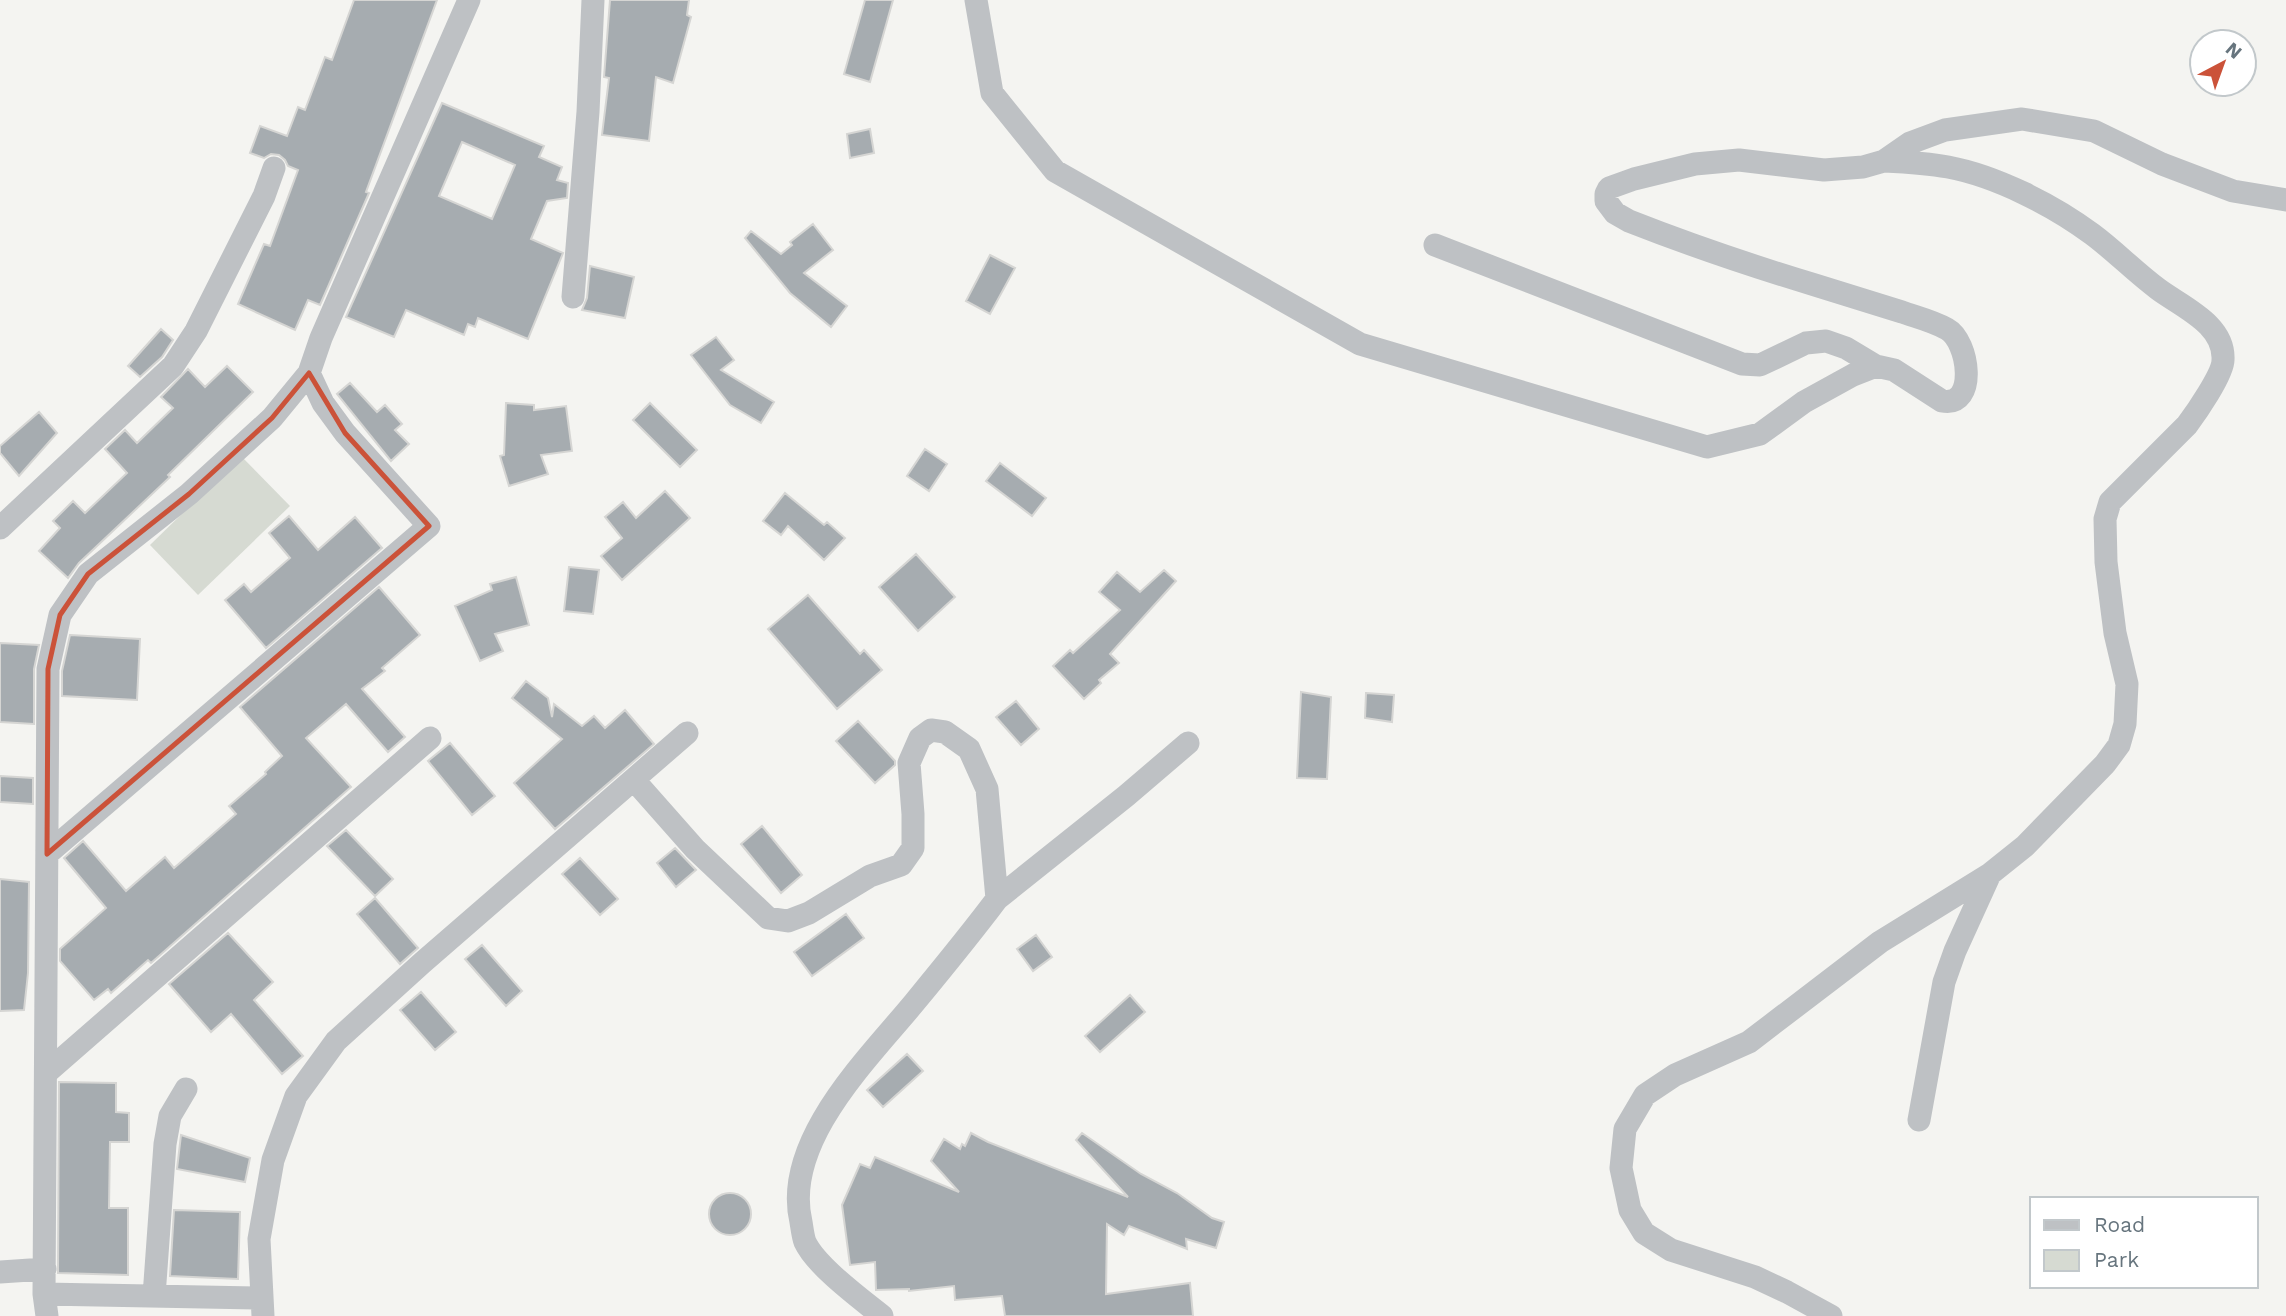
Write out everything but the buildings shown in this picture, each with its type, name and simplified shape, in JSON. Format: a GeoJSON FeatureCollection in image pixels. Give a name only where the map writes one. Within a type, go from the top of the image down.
{"type":"FeatureCollection","features":[{"type":"Feature","properties":{"kind":"street"},"geometry":{"type":"LineString","coordinates":[[469,0],[321,338],[309,373],[272,418],[189,494],[88,574],[60,615],[48,669],[44,1269],[46,1305],[154,1296],[261,1311],[259,1239],[273,1160],[296,1096],[336,1041],[687,733]]}},
{"type":"Feature","properties":{"kind":"street"},"geometry":{"type":"LineString","coordinates":[[573,297],[588,112],[593,0]]}},
{"type":"Feature","properties":{"kind":"street"},"geometry":{"type":"LineString","coordinates":[[976,0],[992,93],[1055,171],[1360,344],[1707,447],[1760,434],[1804,402],[1853,375],[1876,366]]}},
{"type":"Feature","properties":{"kind":"street"},"geometry":{"type":"LineString","coordinates":[[1435,245],[1742,365],[1760,365],[1806,343],[1826,341],[1846,348],[1876,366],[1894,370],[1918,383],[1942,401],[1951,402],[1957,400],[1966,384],[1964,357],[1958,338],[1948,329],[1861,299],[1737,262],[1629,221],[1615,213],[1605,201],[1609,188],[1695,164],[1739,160],[1824,170],[1863,167],[1884,161],[1910,143],[1945,130],[2022,119],[2094,131],[2162,164],[2233,191],[2286,200]]}},
{"type":"Feature","properties":{"kind":"street"},"geometry":{"type":"LineString","coordinates":[[1831,1316],[1755,1277],[1671,1250],[1644,1233],[1630,1210],[1621,1168],[1625,1129],[1645,1096],[1655,1088],[1675,1075],[1749,1042],[1880,942],[1990,874],[2025,846],[2087,785],[2119,744],[2125,724],[2127,684],[2115,633],[2106,562],[2105,519],[2110,502],[2179,434],[2196,413],[2224,361],[2220,340],[2206,322],[2158,289],[2071,219],[2015,189],[1951,167],[1884,161]]}},
{"type":"Feature","properties":{"kind":"street"},"geometry":{"type":"LineString","coordinates":[[0,528],[173,366],[196,331],[264,196],[274,168]]}},
{"type":"Feature","properties":{"kind":"street"},"geometry":{"type":"LineString","coordinates":[[47,854],[429,526],[345,433],[323,403],[309,373]]}},
{"type":"Feature","properties":{"kind":"street"},"geometry":{"type":"LineString","coordinates":[[634,780],[695,849],[768,918],[788,921],[809,913],[870,876],[901,865],[913,848],[909,763],[920,738],[931,730],[945,732],[970,749],[987,789],[997,899]]}},
{"type":"Feature","properties":{"kind":"street"},"geometry":{"type":"LineString","coordinates":[[46,1073],[430,738]]}},
{"type":"Feature","properties":{"kind":"street"},"geometry":{"type":"LineString","coordinates":[[882,1316],[832,1275],[806,1243],[797,1204],[800,1173],[816,1135],[841,1090],[967,940],[997,899],[1188,743]]}},
{"type":"Feature","properties":{"kind":"street"},"geometry":{"type":"LineString","coordinates":[[1919,1120],[1944,982],[1990,874]]}},
{"type":"Feature","properties":{"kind":"street"},"geometry":{"type":"LineString","coordinates":[[154,1296],[167,1135],[170,1116],[186,1089]]}},
{"type":"Feature","properties":{"kind":"street"},"geometry":{"type":"LineString","coordinates":[[0,1272],[44,1269]]}},
{"type":"Feature","properties":{"kind":"highlighted area"},"geometry":{"type":"Polygon","coordinates":[[[309,373],[345,433],[429,526],[47,854],[48,669],[60,615],[88,574],[189,494],[272,418],[309,373]]]}},
{"type":"Feature","properties":{"kind":"green space"},"geometry":{"type":"Polygon","coordinates":[[[241,456],[290,506],[198,595],[150,545],[241,456]]]}}]}
